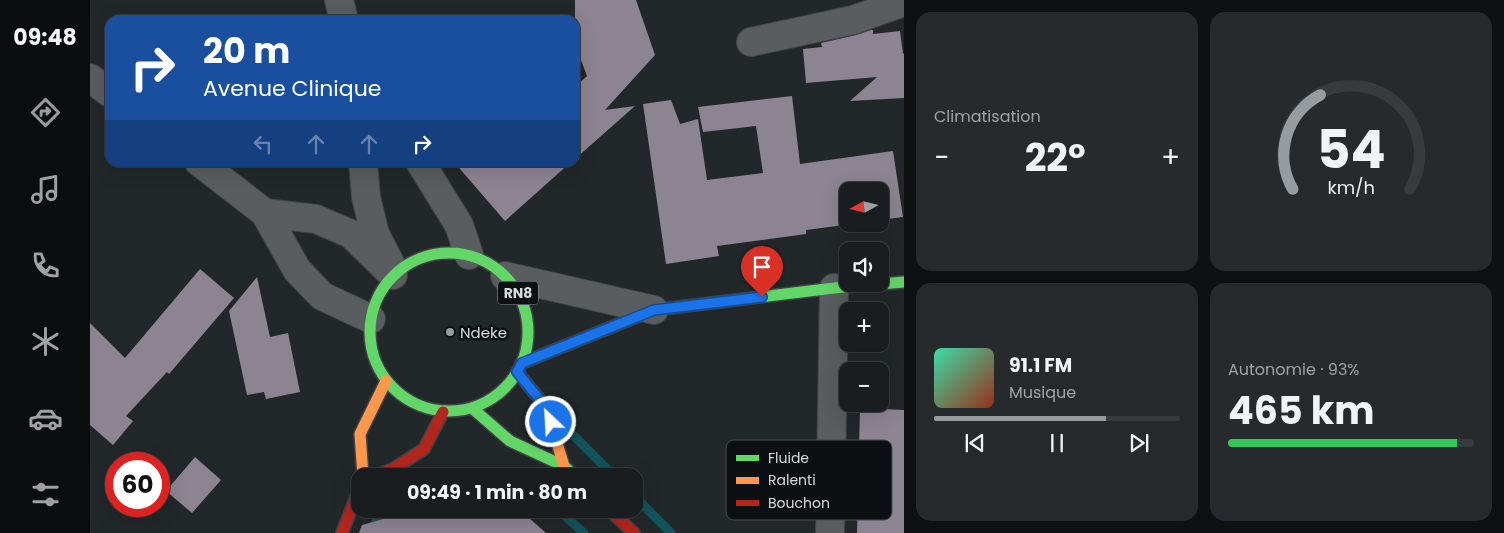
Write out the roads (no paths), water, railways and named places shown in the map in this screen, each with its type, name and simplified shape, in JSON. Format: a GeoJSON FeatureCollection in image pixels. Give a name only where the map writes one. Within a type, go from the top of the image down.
{"type":"FeatureCollection","features":[{"type":"Feature","properties":{"kind":"main road","name":"RN8"},"geometry":{"type":"LineString","coordinates":[[443,253],[469,255],[495,267],[505,276],[519,295],[526,317],[528,340],[520,368],[505,388],[490,401],[462,411],[443,412],[421,407],[402,396],[386,381],[375,362],[370,341],[370,319],[375,303],[383,288],[394,274],[418,259],[443,253]]}},
{"type":"Feature","properties":{"kind":"main road"},"geometry":{"type":"LineString","coordinates":[[564,466],[546,407],[520,368],[654,310],[834,288],[904,282]]}},
{"type":"Feature","properties":{"kind":"main road"},"geometry":{"type":"LineString","coordinates":[[362,468],[360,434],[386,381]]}},
{"type":"Feature","properties":{"kind":"main road"},"geometry":{"type":"LineString","coordinates":[[472,408],[510,441],[564,466]]}},
{"type":"Feature","properties":{"kind":"main road"},"geometry":{"type":"LineString","coordinates":[[395,468],[424,449],[443,412]]}},
{"type":"Feature","properties":{"kind":"main road"},"geometry":{"type":"LineString","coordinates":[[342,533],[351,510]]}},
{"type":"Feature","properties":{"kind":"main road"},"geometry":{"type":"LineString","coordinates":[[618,518],[634,533]]}},
{"type":"Feature","properties":{"kind":"street"},"geometry":{"type":"LineString","coordinates":[[339,0],[343,15]]}},
{"type":"Feature","properties":{"kind":"street"},"geometry":{"type":"LineString","coordinates":[[751,42],[853,20],[904,2]]}},
{"type":"Feature","properties":{"kind":"street"},"geometry":{"type":"LineString","coordinates":[[90,78],[105,89]]}},
{"type":"Feature","properties":{"kind":"street"},"geometry":{"type":"LineString","coordinates":[[205,167],[265,213],[297,270],[322,296],[370,319]]}},
{"type":"Feature","properties":{"kind":"street"},"geometry":{"type":"LineString","coordinates":[[363,167],[366,197],[375,234],[394,274]]}},
{"type":"Feature","properties":{"kind":"street"},"geometry":{"type":"LineString","coordinates":[[423,167],[459,226],[469,255]]}},
{"type":"Feature","properties":{"kind":"street"},"geometry":{"type":"LineString","coordinates":[[265,213],[316,219],[351,234],[394,274]]}},
{"type":"Feature","properties":{"kind":"street"},"geometry":{"type":"LineString","coordinates":[[505,276],[654,310]]}},
{"type":"Feature","properties":{"kind":"street"},"geometry":{"type":"LineString","coordinates":[[832,440],[834,288]]}},
{"type":"Feature","properties":{"kind":"street"},"geometry":{"type":"LineString","coordinates":[[830,520],[830,533]]}},
{"type":"Feature","properties":{"kind":"waterway"},"geometry":{"type":"LineString","coordinates":[[568,430],[606,468]]}},
{"type":"Feature","properties":{"kind":"waterway"},"geometry":{"type":"LineString","coordinates":[[643,505],[671,533]]}},
{"type":"Feature","properties":{"kind":"waterway"},"geometry":{"type":"LineString","coordinates":[[370,533],[378,518]]}},
{"type":"Feature","properties":{"kind":"waterway"},"geometry":{"type":"LineString","coordinates":[[567,518],[584,533]]}},
{"type":"Feature","properties":{"kind":"place","name":"Ndeke"},"geometry":{"type":"Point","coordinates":[450,332]}}]}
